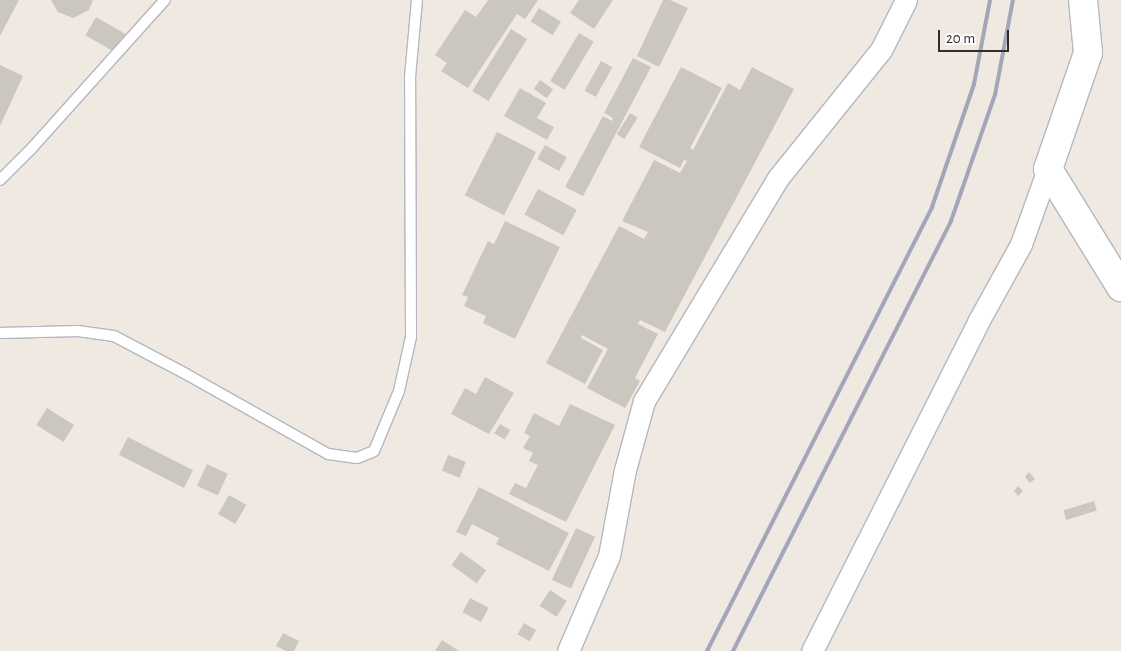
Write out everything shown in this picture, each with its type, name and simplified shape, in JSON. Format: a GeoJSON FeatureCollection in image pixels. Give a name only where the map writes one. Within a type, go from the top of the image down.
{"type":"FeatureCollection","features":[{"type":"Feature","properties":{"kind":"street"},"geometry":{"type":"LineString","coordinates":[[568,651],[609,556],[625,470],[644,401],[778,178],[881,50],[906,0]]}},
{"type":"Feature","properties":{"kind":"street"},"geometry":{"type":"LineString","coordinates":[[812,651],[978,322],[1021,244],[1088,53],[1083,0]]}},
{"type":"Feature","properties":{"kind":"street"},"geometry":{"type":"LineString","coordinates":[[1048,169],[1121,286]]}},
{"type":"Feature","properties":{"kind":"lane"},"geometry":{"type":"LineString","coordinates":[[0,180],[32,148],[165,0]]}},
{"type":"Feature","properties":{"kind":"lane"},"geometry":{"type":"LineString","coordinates":[[0,332],[78,330],[114,336],[328,454],[357,458],[374,451],[399,391],[411,337],[410,77],[417,0]]}},
{"type":"Feature","properties":{"kind":"building"},"geometry":{"type":"Polygon","coordinates":[[[0,0],[19,0],[0,36],[0,0]]]}},
{"type":"Feature","properties":{"kind":"building"},"geometry":{"type":"Polygon","coordinates":[[[51,0],[93,0],[89,10],[73,18],[58,12],[51,0]]]}},
{"type":"Feature","properties":{"kind":"building"},"geometry":{"type":"Polygon","coordinates":[[[488,0],[538,0],[525,19],[517,14],[468,88],[441,71],[447,63],[435,55],[465,10],[476,17],[488,0]]]}},
{"type":"Feature","properties":{"kind":"building"},"geometry":{"type":"Polygon","coordinates":[[[579,0],[613,0],[594,29],[570,13],[579,0]]]}},
{"type":"Feature","properties":{"kind":"building"},"geometry":{"type":"Polygon","coordinates":[[[663,0],[670,0],[688,8],[659,67],[637,56],[663,0]]]}},
{"type":"Feature","properties":{"kind":"building"},"geometry":{"type":"Polygon","coordinates":[[[539,8],[561,22],[553,35],[531,22],[539,8]]]}},
{"type":"Feature","properties":{"kind":"building"},"geometry":{"type":"Polygon","coordinates":[[[96,17],[125,34],[115,52],[86,35],[96,17]]]}},
{"type":"Feature","properties":{"kind":"building"},"geometry":{"type":"Polygon","coordinates":[[[511,29],[527,39],[488,101],[472,91],[511,29]]]}},
{"type":"Feature","properties":{"kind":"building"},"geometry":{"type":"Polygon","coordinates":[[[579,33],[594,42],[565,90],[550,81],[579,33]]]}},
{"type":"Feature","properties":{"kind":"building"},"geometry":{"type":"Polygon","coordinates":[[[633,58],[651,67],[583,196],[565,187],[603,116],[612,121],[613,118],[604,113],[633,58]]]}},
{"type":"Feature","properties":{"kind":"building"},"geometry":{"type":"Polygon","coordinates":[[[601,61],[612,67],[596,97],[585,91],[601,61]]]}},
{"type":"Feature","properties":{"kind":"building"},"geometry":{"type":"Polygon","coordinates":[[[0,65],[23,76],[0,126],[0,65]]]}},
{"type":"Feature","properties":{"kind":"building"},"geometry":{"type":"Polygon","coordinates":[[[681,67],[722,88],[690,148],[693,150],[728,83],[740,90],[752,67],[794,89],[665,332],[640,320],[638,324],[658,334],[635,378],[640,381],[625,408],[587,388],[608,349],[582,335],[581,338],[603,350],[585,384],[546,363],[619,226],[644,239],[648,232],[622,221],[654,160],[680,173],[687,161],[684,160],[680,168],[639,147],[681,67]]]}},
{"type":"Feature","properties":{"kind":"building"},"geometry":{"type":"Polygon","coordinates":[[[540,80],[553,89],[547,98],[534,89],[540,80]]]}},
{"type":"Feature","properties":{"kind":"building"},"geometry":{"type":"Polygon","coordinates":[[[520,88],[546,103],[537,118],[554,127],[547,140],[504,116],[520,88]]]}},
{"type":"Feature","properties":{"kind":"building"},"geometry":{"type":"Polygon","coordinates":[[[630,113],[638,118],[624,139],[617,134],[630,113]]]}},
{"type":"Feature","properties":{"kind":"building"},"geometry":{"type":"Polygon","coordinates":[[[497,132],[536,152],[504,215],[465,195],[497,132]]]}},
{"type":"Feature","properties":{"kind":"building"},"geometry":{"type":"Polygon","coordinates":[[[545,145],[567,157],[559,171],[537,159],[545,145]]]}},
{"type":"Feature","properties":{"kind":"building"},"geometry":{"type":"Polygon","coordinates":[[[538,189],[577,210],[563,235],[524,215],[538,189]]]}},
{"type":"Feature","properties":{"kind":"building"},"geometry":{"type":"Polygon","coordinates":[[[505,221],[560,247],[515,339],[483,323],[486,316],[464,306],[468,297],[462,295],[488,241],[494,244],[505,221]]]}},
{"type":"Feature","properties":{"kind":"building"},"geometry":{"type":"Polygon","coordinates":[[[485,377],[514,393],[489,434],[451,414],[465,388],[476,394],[485,377]]]}},
{"type":"Feature","properties":{"kind":"building"},"geometry":{"type":"Polygon","coordinates":[[[570,404],[615,425],[566,522],[509,494],[515,483],[526,488],[538,465],[529,461],[533,453],[523,448],[530,436],[524,433],[534,413],[559,426],[570,404]]]}},
{"type":"Feature","properties":{"kind":"building"},"geometry":{"type":"Polygon","coordinates":[[[47,408],[74,425],[64,442],[36,425],[47,408]]]}},
{"type":"Feature","properties":{"kind":"building"},"geometry":{"type":"Polygon","coordinates":[[[500,424],[510,430],[505,440],[494,433],[500,424]]]}},
{"type":"Feature","properties":{"kind":"building"},"geometry":{"type":"Polygon","coordinates":[[[128,437],[193,470],[184,488],[119,455],[128,437]]]}},
{"type":"Feature","properties":{"kind":"building"},"geometry":{"type":"Polygon","coordinates":[[[448,455],[466,462],[460,478],[442,471],[448,455]]]}},
{"type":"Feature","properties":{"kind":"building"},"geometry":{"type":"Polygon","coordinates":[[[207,464],[228,474],[218,495],[197,486],[207,464]]]}},
{"type":"Feature","properties":{"kind":"building"},"geometry":{"type":"Polygon","coordinates":[[[1029,472],[1035,479],[1030,483],[1025,477],[1029,472]]]}},
{"type":"Feature","properties":{"kind":"building"},"geometry":{"type":"Polygon","coordinates":[[[1018,486],[1023,491],[1018,496],[1014,491],[1018,486]]]}},
{"type":"Feature","properties":{"kind":"building"},"geometry":{"type":"Polygon","coordinates":[[[479,487],[569,533],[549,571],[496,544],[499,538],[472,524],[466,536],[456,532],[479,487]]]}},
{"type":"Feature","properties":{"kind":"building"},"geometry":{"type":"Polygon","coordinates":[[[229,495],[246,505],[235,524],[218,514],[229,495]]]}},
{"type":"Feature","properties":{"kind":"building"},"geometry":{"type":"Polygon","coordinates":[[[1094,501],[1097,511],[1066,520],[1063,510],[1094,501]]]}},
{"type":"Feature","properties":{"kind":"building"},"geometry":{"type":"Polygon","coordinates":[[[576,528],[595,537],[571,589],[552,580],[576,528]]]}},
{"type":"Feature","properties":{"kind":"building"},"geometry":{"type":"Polygon","coordinates":[[[461,552],[486,570],[477,583],[452,565],[461,552]]]}},
{"type":"Feature","properties":{"kind":"building"},"geometry":{"type":"Polygon","coordinates":[[[550,590],[567,601],[556,617],[540,606],[550,590]]]}},
{"type":"Feature","properties":{"kind":"building"},"geometry":{"type":"Polygon","coordinates":[[[470,598],[489,608],[481,622],[462,612],[470,598]]]}},
{"type":"Feature","properties":{"kind":"building"},"geometry":{"type":"Polygon","coordinates":[[[524,623],[536,630],[530,641],[518,634],[524,623]]]}},
{"type":"Feature","properties":{"kind":"building"},"geometry":{"type":"Polygon","coordinates":[[[283,633],[299,641],[294,651],[286,651],[276,646],[283,633]]]}},
{"type":"Feature","properties":{"kind":"building"},"geometry":{"type":"Polygon","coordinates":[[[442,640],[459,651],[435,651],[442,640]]]}},
{"type":"Feature","properties":{"kind":"railway"},"geometry":{"type":"LineString","coordinates":[[707,651],[932,207],[974,84],[990,0]]}},
{"type":"Feature","properties":{"kind":"railway"},"geometry":{"type":"LineString","coordinates":[[733,651],[951,221],[995,95],[1013,0]]}}]}
